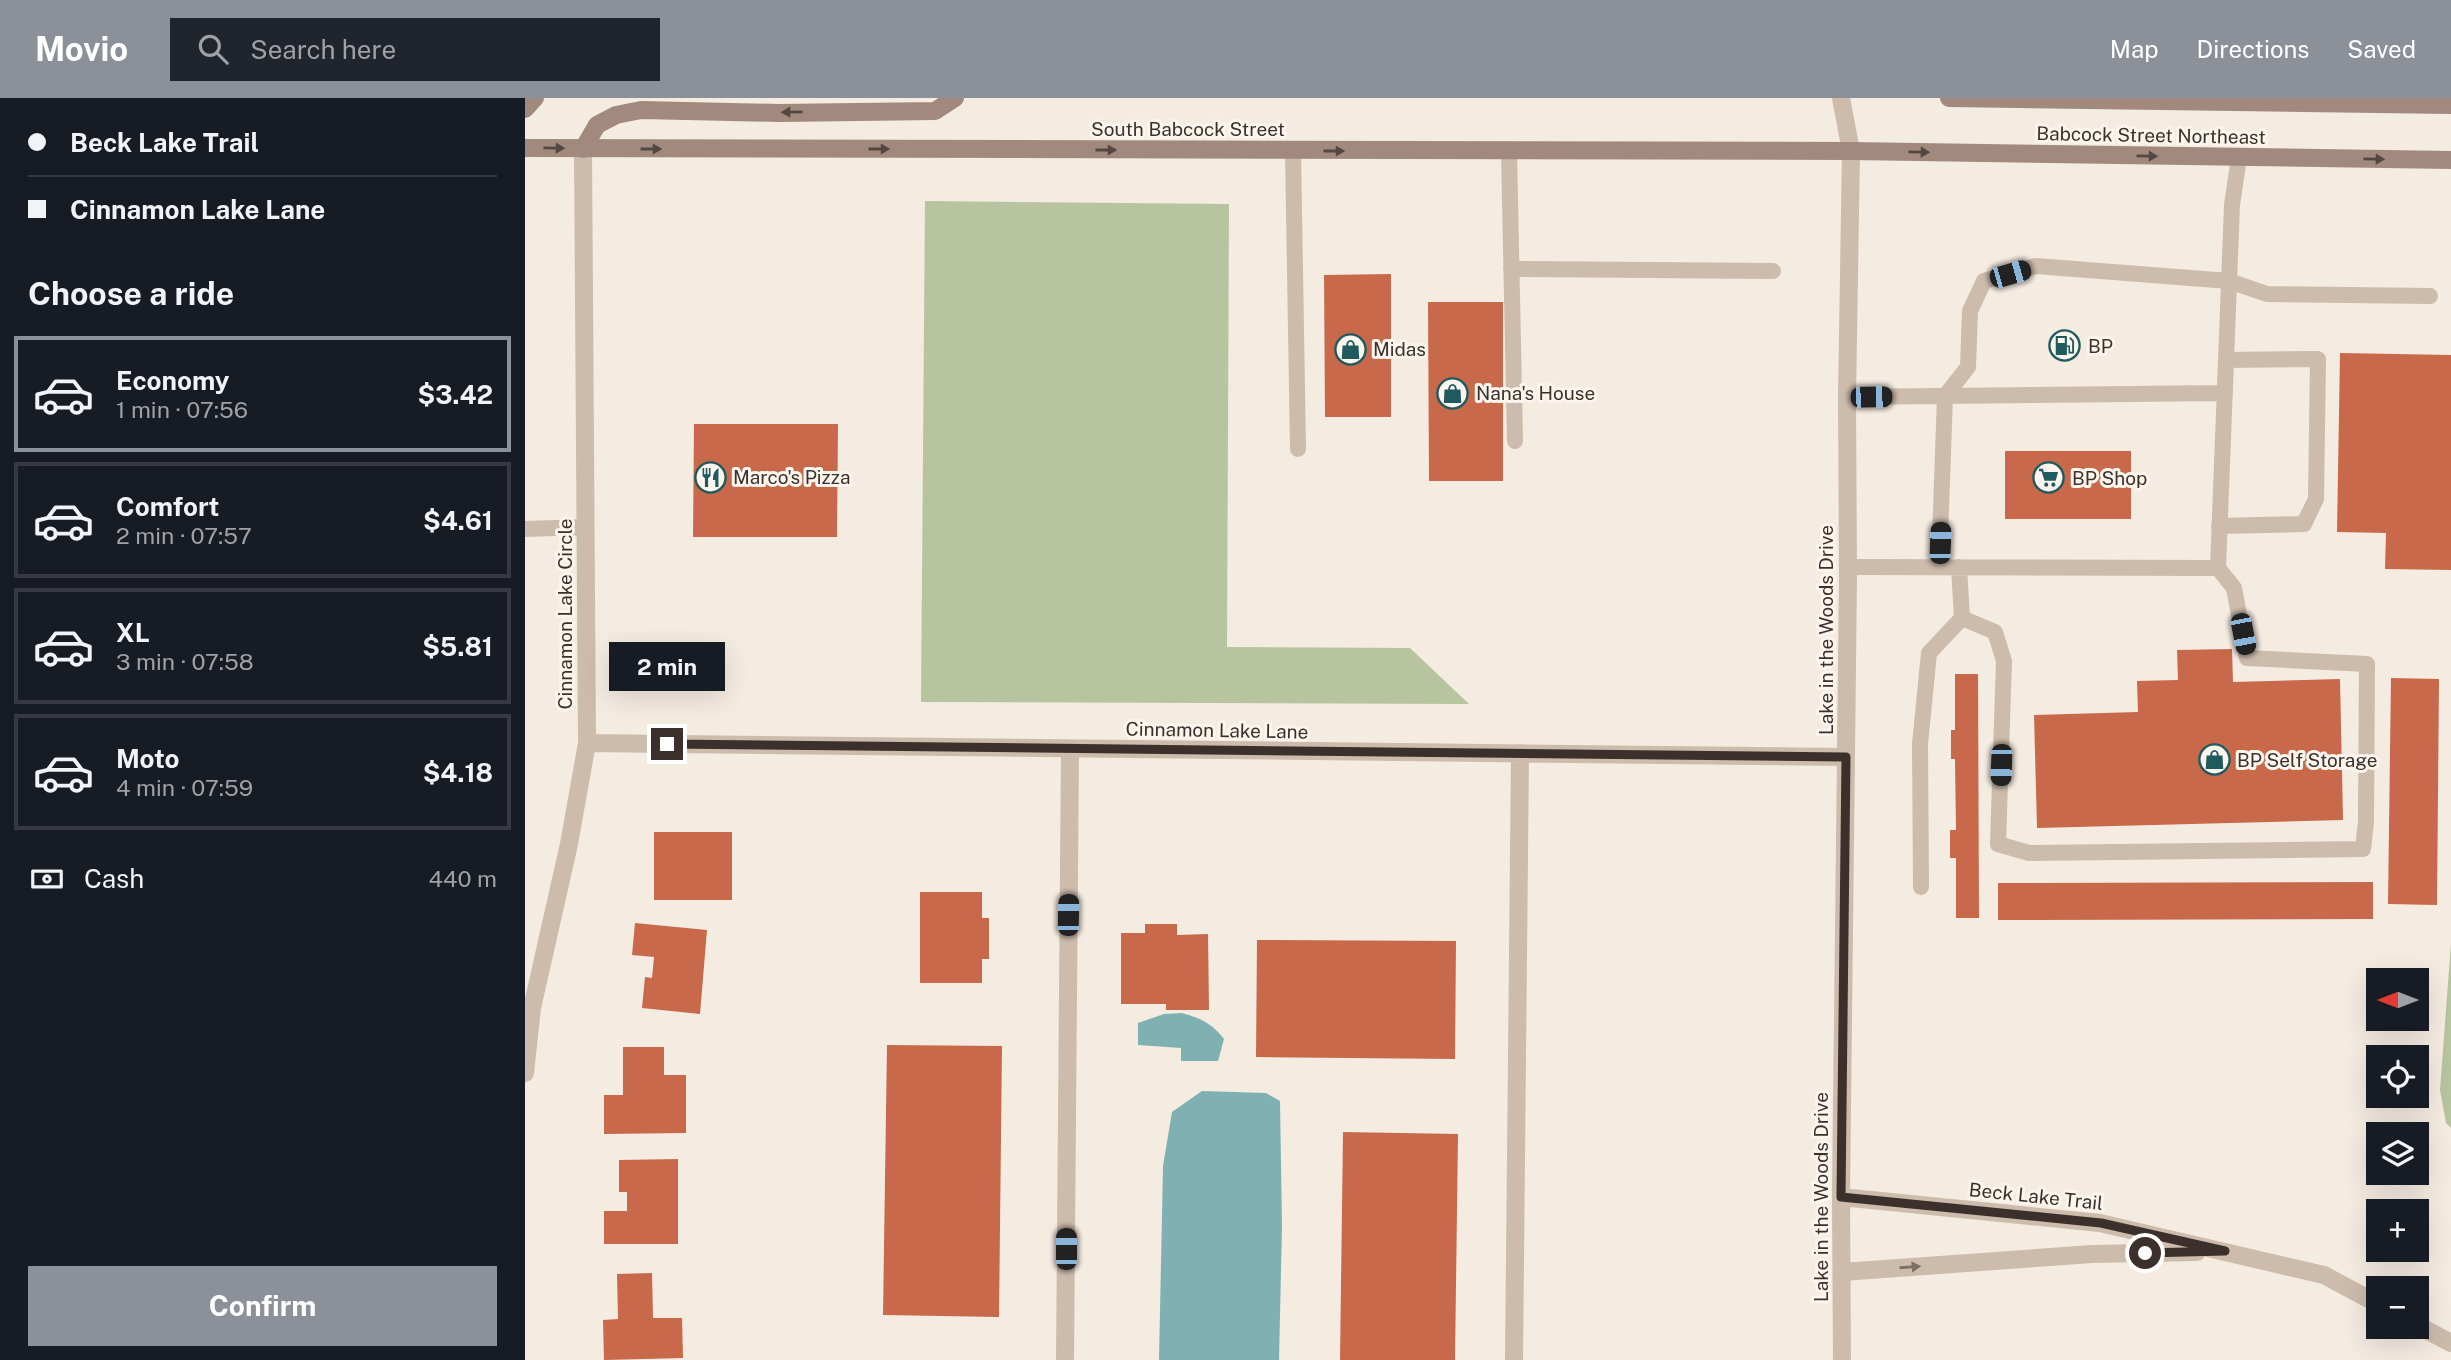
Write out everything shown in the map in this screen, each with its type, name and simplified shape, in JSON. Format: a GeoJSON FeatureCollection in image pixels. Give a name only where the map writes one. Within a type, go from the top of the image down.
{"type":"FeatureCollection","features":[{"type":"Feature","properties":{"kind":"main road"},"geometry":{"type":"LineString","coordinates":[[525,109],[535,98]]}},
{"type":"Feature","properties":{"kind":"main road"},"geometry":{"type":"LineString","coordinates":[[583,149],[597,125],[616,115],[641,110],[780,113],[935,111],[955,98]]}},
{"type":"Feature","properties":{"kind":"main road","name":"Babcock Street Northeast"},"geometry":{"type":"LineString","coordinates":[[1949,98],[2263,100],[2451,105]]}},
{"type":"Feature","properties":{"kind":"main road","name":"South Babcock Street"},"geometry":{"type":"LineString","coordinates":[[525,148],[1851,151]]}},
{"type":"Feature","properties":{"kind":"main road","name":"Babcock Street Northeast"},"geometry":{"type":"LineString","coordinates":[[1851,151],[2451,160]]}},
{"type":"Feature","properties":{"kind":"street","name":"Lake in the Woods Drive"},"geometry":{"type":"LineString","coordinates":[[1841,98],[1851,151],[1841,1197],[1842,1360]]}},
{"type":"Feature","properties":{"kind":"street","name":"Cinnamon Lake Circle"},"geometry":{"type":"LineString","coordinates":[[525,1073],[533,1009],[569,844],[587,743],[583,149]]}},
{"type":"Feature","properties":{"kind":"street","name":"Cinnamon Lake Lane"},"geometry":{"type":"LineString","coordinates":[[587,743],[1846,757]]}},
{"type":"Feature","properties":{"kind":"street"},"geometry":{"type":"LineString","coordinates":[[1065,1360],[1070,749]]}},
{"type":"Feature","properties":{"kind":"street"},"geometry":{"type":"LineString","coordinates":[[1514,1360],[1520,753]]}},
{"type":"Feature","properties":{"kind":"street","name":"Beck Lake Trail"},"geometry":{"type":"LineString","coordinates":[[1841,1197],[2101,1223],[2324,1275],[2366,1298]]}},
{"type":"Feature","properties":{"kind":"street","name":"Beck Lake Trail"},"geometry":{"type":"LineString","coordinates":[[1842,1272],[2092,1254],[2225,1251]]}},
{"type":"Feature","properties":{"kind":"street"},"geometry":{"type":"LineString","coordinates":[[2429,1331],[2451,1343]]}},
{"type":"Feature","properties":{"kind":"lane"},"geometry":{"type":"LineString","coordinates":[[1293,150],[1299,449]]}},
{"type":"Feature","properties":{"kind":"lane"},"geometry":{"type":"LineString","coordinates":[[1509,151],[1515,441]]}},
{"type":"Feature","properties":{"kind":"lane"},"geometry":{"type":"LineString","coordinates":[[1962,618],[1995,632],[2004,661],[1998,844],[2029,853],[2364,849],[2367,664],[2247,658],[2234,587],[2218,568],[2232,205],[2239,157]]}},
{"type":"Feature","properties":{"kind":"lane"},"geometry":{"type":"LineString","coordinates":[[1939,567],[1945,396],[1968,367],[1970,311],[1984,281],[2036,266],[2229,281],[2267,294],[2430,296]]}},
{"type":"Feature","properties":{"kind":"lane"},"geometry":{"type":"LineString","coordinates":[[1511,269],[1773,271]]}},
{"type":"Feature","properties":{"kind":"lane"},"geometry":{"type":"LineString","coordinates":[[2219,526],[2304,524],[2316,499],[2318,359],[2226,360]]}},
{"type":"Feature","properties":{"kind":"lane"},"geometry":{"type":"LineString","coordinates":[[1847,397],[2225,393]]}},
{"type":"Feature","properties":{"kind":"lane"},"geometry":{"type":"LineString","coordinates":[[525,529],[586,527]]}},
{"type":"Feature","properties":{"kind":"lane"},"geometry":{"type":"LineString","coordinates":[[1848,567],[2218,568]]}},
{"type":"Feature","properties":{"kind":"lane"},"geometry":{"type":"LineString","coordinates":[[1921,887],[1920,744],[1929,653],[1962,618],[1959,567]]}},
{"type":"Feature","properties":{"kind":"green space"},"geometry":{"type":"Polygon","coordinates":[[[925,201],[1229,204],[1227,647],[1410,648],[1469,704],[921,702],[925,201]]]}},
{"type":"Feature","properties":{"kind":"green space"},"geometry":{"type":"Polygon","coordinates":[[[2451,943],[2451,1128],[2446,1123],[2440,1090],[2451,943]]]}},
{"type":"Feature","properties":{"kind":"water"},"geometry":{"type":"Polygon","coordinates":[[[1182,1013],[1206,1022],[1224,1039],[1218,1061],[1181,1061],[1181,1048],[1138,1045],[1138,1023],[1164,1014],[1182,1013]]]}},
{"type":"Feature","properties":{"kind":"water"},"geometry":{"type":"Polygon","coordinates":[[[1202,1091],[1266,1093],[1280,1101],[1282,1226],[1279,1360],[1159,1360],[1163,1166],[1172,1112],[1202,1091]]]}},
{"type":"Feature","properties":{"kind":"building"},"geometry":{"type":"Polygon","coordinates":[[[1391,274],[1391,417],[1325,417],[1324,275],[1391,274]]]}},
{"type":"Feature","properties":{"kind":"building"},"geometry":{"type":"Polygon","coordinates":[[[1428,302],[1503,302],[1503,481],[1429,481],[1428,302]]]}},
{"type":"Feature","properties":{"kind":"building"},"geometry":{"type":"Polygon","coordinates":[[[2340,353],[2451,355],[2451,570],[2385,569],[2386,533],[2337,532],[2340,353]]]}},
{"type":"Feature","properties":{"kind":"building"},"geometry":{"type":"Polygon","coordinates":[[[694,424],[838,424],[837,537],[693,537],[694,424]]]}},
{"type":"Feature","properties":{"kind":"building"},"geometry":{"type":"Polygon","coordinates":[[[2005,451],[2131,451],[2131,519],[2005,519],[2005,451]]]}},
{"type":"Feature","properties":{"kind":"building"},"geometry":{"type":"Polygon","coordinates":[[[2232,649],[2233,682],[2340,679],[2343,820],[2037,828],[2034,715],[2138,712],[2137,681],[2178,680],[2177,650],[2232,649]]]}},
{"type":"Feature","properties":{"kind":"building"},"geometry":{"type":"Polygon","coordinates":[[[1955,674],[1978,674],[1979,918],[1956,918],[1956,858],[1950,858],[1950,830],[1956,830],[1955,759],[1951,759],[1951,730],[1955,730],[1955,674]]]}},
{"type":"Feature","properties":{"kind":"building"},"geometry":{"type":"Polygon","coordinates":[[[2391,678],[2439,679],[2437,905],[2388,904],[2391,678]]]}},
{"type":"Feature","properties":{"kind":"building"},"geometry":{"type":"Polygon","coordinates":[[[654,832],[732,832],[732,900],[654,900],[654,832]]]}},
{"type":"Feature","properties":{"kind":"building"},"geometry":{"type":"Polygon","coordinates":[[[2373,882],[2373,919],[1998,920],[1998,883],[2373,882]]]}},
{"type":"Feature","properties":{"kind":"building"},"geometry":{"type":"Polygon","coordinates":[[[920,892],[982,892],[982,918],[989,918],[989,959],[982,959],[982,983],[920,983],[920,892]]]}},
{"type":"Feature","properties":{"kind":"building"},"geometry":{"type":"Polygon","coordinates":[[[635,923],[707,930],[700,1014],[642,1008],[645,977],[652,978],[654,957],[632,955],[635,923]]]}},
{"type":"Feature","properties":{"kind":"building"},"geometry":{"type":"Polygon","coordinates":[[[1145,924],[1177,924],[1177,935],[1208,934],[1209,1010],[1166,1010],[1166,1004],[1121,1004],[1121,933],[1145,933],[1145,924]]]}},
{"type":"Feature","properties":{"kind":"building"},"geometry":{"type":"Polygon","coordinates":[[[1257,940],[1456,941],[1455,1059],[1256,1057],[1257,940]]]}},
{"type":"Feature","properties":{"kind":"building"},"geometry":{"type":"Polygon","coordinates":[[[887,1045],[1002,1046],[999,1317],[883,1315],[887,1045]]]}},
{"type":"Feature","properties":{"kind":"building"},"geometry":{"type":"Polygon","coordinates":[[[623,1047],[664,1047],[664,1075],[686,1075],[686,1133],[604,1134],[604,1095],[623,1095],[623,1047]]]}},
{"type":"Feature","properties":{"kind":"building"},"geometry":{"type":"Polygon","coordinates":[[[1343,1132],[1458,1134],[1455,1360],[1340,1360],[1343,1132]]]}},
{"type":"Feature","properties":{"kind":"building"},"geometry":{"type":"Polygon","coordinates":[[[678,1159],[678,1244],[604,1244],[604,1211],[627,1211],[627,1192],[619,1192],[619,1160],[678,1159]]]}},
{"type":"Feature","properties":{"kind":"building"},"geometry":{"type":"Polygon","coordinates":[[[652,1273],[653,1318],[682,1318],[683,1358],[604,1360],[603,1320],[618,1319],[617,1274],[652,1273]]]}},
{"type":"Feature","properties":{"kind":"place","name":"BP"},"geometry":{"type":"Point","coordinates":[2065,346]}},
{"type":"Feature","properties":{"kind":"place","name":"Midas"},"geometry":{"type":"Point","coordinates":[1350,349]}},
{"type":"Feature","properties":{"kind":"place","name":"Nana's House"},"geometry":{"type":"Point","coordinates":[1453,393]}},
{"type":"Feature","properties":{"kind":"place","name":"Marco's Pizza"},"geometry":{"type":"Point","coordinates":[710,477]}},
{"type":"Feature","properties":{"kind":"place","name":"BP Shop"},"geometry":{"type":"Point","coordinates":[2049,478]}},
{"type":"Feature","properties":{"kind":"place","name":"BP Self Storage"},"geometry":{"type":"Point","coordinates":[2214,760]}},
{"type":"Feature","properties":{"kind":"route"},"geometry":{"type":"LineString","coordinates":[[667,744],[1846,757],[1841,1197],[2101,1223],[2225,1251],[2145,1253]]}}]}
